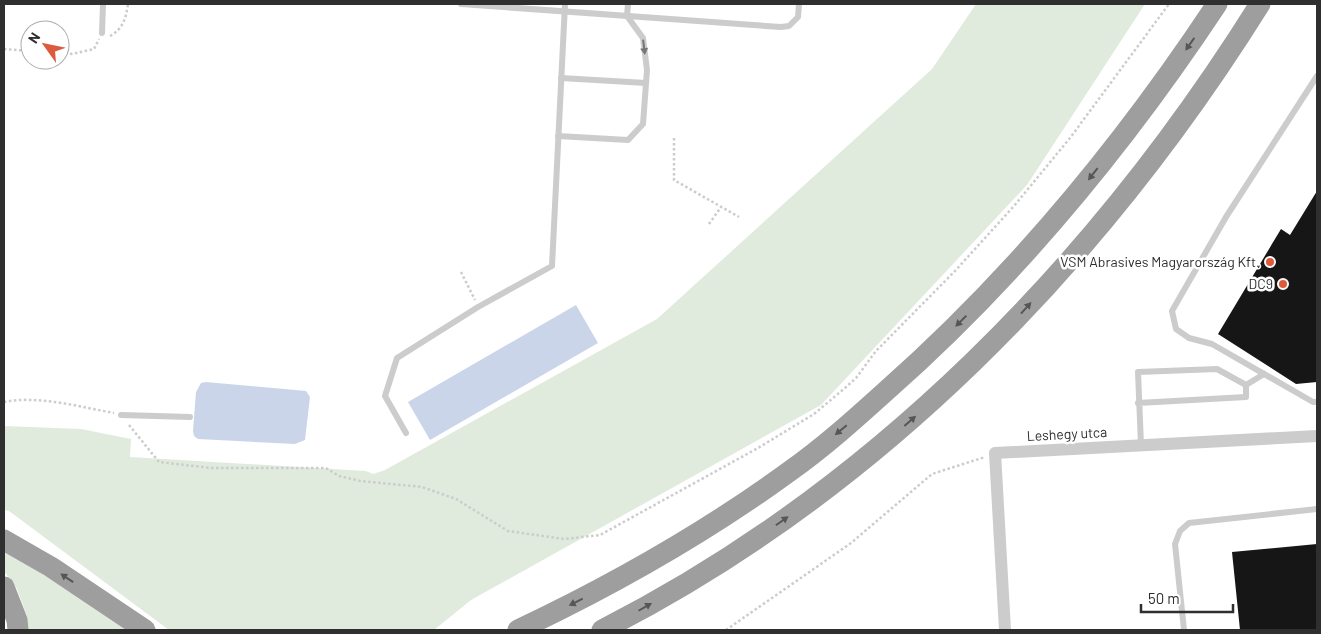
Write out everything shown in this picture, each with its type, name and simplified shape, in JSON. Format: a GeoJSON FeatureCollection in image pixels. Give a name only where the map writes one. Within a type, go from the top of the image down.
{"type":"FeatureCollection","features":[{"type":"Feature","properties":{"kind":"highway"},"geometry":{"type":"LineString","coordinates":[[518,630],[612,584],[730,514],[818,449],[915,366],[990,293],[1088,180],[1168,76],[1217,4]]}},
{"type":"Feature","properties":{"kind":"highway"},"geometry":{"type":"LineString","coordinates":[[602,630],[708,571],[815,498],[893,436],[974,361],[1059,271],[1134,182],[1220,65],[1260,4]]}},
{"type":"Feature","properties":{"kind":"highway"},"geometry":{"type":"LineString","coordinates":[[4,540],[51,567],[145,630]]}},
{"type":"Feature","properties":{"kind":"highway"},"geometry":{"type":"LineString","coordinates":[[4,587],[17,620],[18,630]]}},
{"type":"Feature","properties":{"kind":"street","name":"Leshegy utca"},"geometry":{"type":"LineString","coordinates":[[996,453],[1317,436]]}},
{"type":"Feature","properties":{"kind":"street"},"geometry":{"type":"LineString","coordinates":[[996,453],[1005,630]]}},
{"type":"Feature","properties":{"kind":"lane"},"geometry":{"type":"LineString","coordinates":[[102,33],[103,4]]}},
{"type":"Feature","properties":{"kind":"lane"},"geometry":{"type":"LineString","coordinates":[[461,4],[564,7],[627,16],[768,26],[789,26],[798,17],[799,4]]}},
{"type":"Feature","properties":{"kind":"lane"},"geometry":{"type":"LineString","coordinates":[[558,136],[628,140],[643,124],[646,83],[643,38],[627,16],[628,4]]}},
{"type":"Feature","properties":{"kind":"lane"},"geometry":{"type":"LineString","coordinates":[[406,433],[385,396],[397,358],[478,307],[552,266],[564,7]]}},
{"type":"Feature","properties":{"kind":"lane"},"geometry":{"type":"LineString","coordinates":[[1317,76],[1226,217],[1172,311],[1176,329],[1190,338],[1212,344],[1317,402]]}},
{"type":"Feature","properties":{"kind":"lane"},"geometry":{"type":"LineString","coordinates":[[561,78],[646,83]]}},
{"type":"Feature","properties":{"kind":"lane"},"geometry":{"type":"LineString","coordinates":[[1141,445],[1138,372],[1217,370],[1246,385]]}},
{"type":"Feature","properties":{"kind":"lane"},"geometry":{"type":"LineString","coordinates":[[1246,385],[1264,374]]}},
{"type":"Feature","properties":{"kind":"lane"},"geometry":{"type":"LineString","coordinates":[[1138,403],[1246,397],[1246,385]]}},
{"type":"Feature","properties":{"kind":"lane"},"geometry":{"type":"LineString","coordinates":[[121,415],[190,417]]}},
{"type":"Feature","properties":{"kind":"lane"},"geometry":{"type":"LineString","coordinates":[[1184,630],[1175,544],[1180,531],[1189,523],[1317,509]]}},
{"type":"Feature","properties":{"kind":"path"},"geometry":{"type":"LineString","coordinates":[[97,42],[117,32],[126,18],[128,4]]}},
{"type":"Feature","properties":{"kind":"path"},"geometry":{"type":"LineString","coordinates":[[4,402],[15,399],[67,404],[121,415],[159,462],[211,468],[326,468],[339,476],[361,481],[422,487],[456,499],[508,530],[564,539],[600,535],[814,414],[856,378],[876,351],[955,272],[1014,206],[1070,138],[1169,4]]}},
{"type":"Feature","properties":{"kind":"path"},"geometry":{"type":"LineString","coordinates":[[70,54],[94,49],[102,33]]}},
{"type":"Feature","properties":{"kind":"path"},"geometry":{"type":"LineString","coordinates":[[4,49],[20,50]]}},
{"type":"Feature","properties":{"kind":"path"},"geometry":{"type":"LineString","coordinates":[[674,138],[674,180],[739,217]]}},
{"type":"Feature","properties":{"kind":"path"},"geometry":{"type":"LineString","coordinates":[[709,224],[721,207]]}},
{"type":"Feature","properties":{"kind":"path"},"geometry":{"type":"LineString","coordinates":[[461,272],[478,307]]}},
{"type":"Feature","properties":{"kind":"path"},"geometry":{"type":"LineString","coordinates":[[726,630],[851,543],[932,474],[996,453]]}},
{"type":"Feature","properties":{"kind":"green space"},"geometry":{"type":"Polygon","coordinates":[[[976,4],[1145,4],[1027,185],[821,405],[471,600],[434,630],[169,630],[9,511],[4,510],[4,426],[81,429],[131,439],[130,457],[366,471],[373,474],[385,470],[657,319],[932,69],[976,4]]]}},
{"type":"Feature","properties":{"kind":"green space"},"geometry":{"type":"Polygon","coordinates":[[[4,549],[129,630],[26,630],[27,616],[17,589],[4,571],[4,549]]]}},
{"type":"Feature","properties":{"kind":"water"},"geometry":{"type":"Polygon","coordinates":[[[576,305],[598,343],[430,440],[408,402],[576,305]]]}},
{"type":"Feature","properties":{"kind":"water"},"geometry":{"type":"Polygon","coordinates":[[[201,383],[306,391],[310,397],[305,440],[295,444],[198,439],[194,436],[193,431],[196,392],[201,383]]]}},
{"type":"Feature","properties":{"kind":"building","name":"DC9"},"geometry":{"type":"Polygon","coordinates":[[[1317,191],[1317,382],[1296,384],[1218,334],[1281,229],[1290,235],[1317,191]]]}},
{"type":"Feature","properties":{"kind":"building"},"geometry":{"type":"Polygon","coordinates":[[[1317,544],[1317,630],[1240,630],[1232,552],[1317,544]]]}},
{"type":"Feature","properties":{"kind":"place","name":"VSM Abrasives Magyarország Kft."},"geometry":{"type":"Point","coordinates":[1270,262]}},
{"type":"Feature","properties":{"kind":"place","name":"DC9"},"geometry":{"type":"Point","coordinates":[1283,284]}}]}
